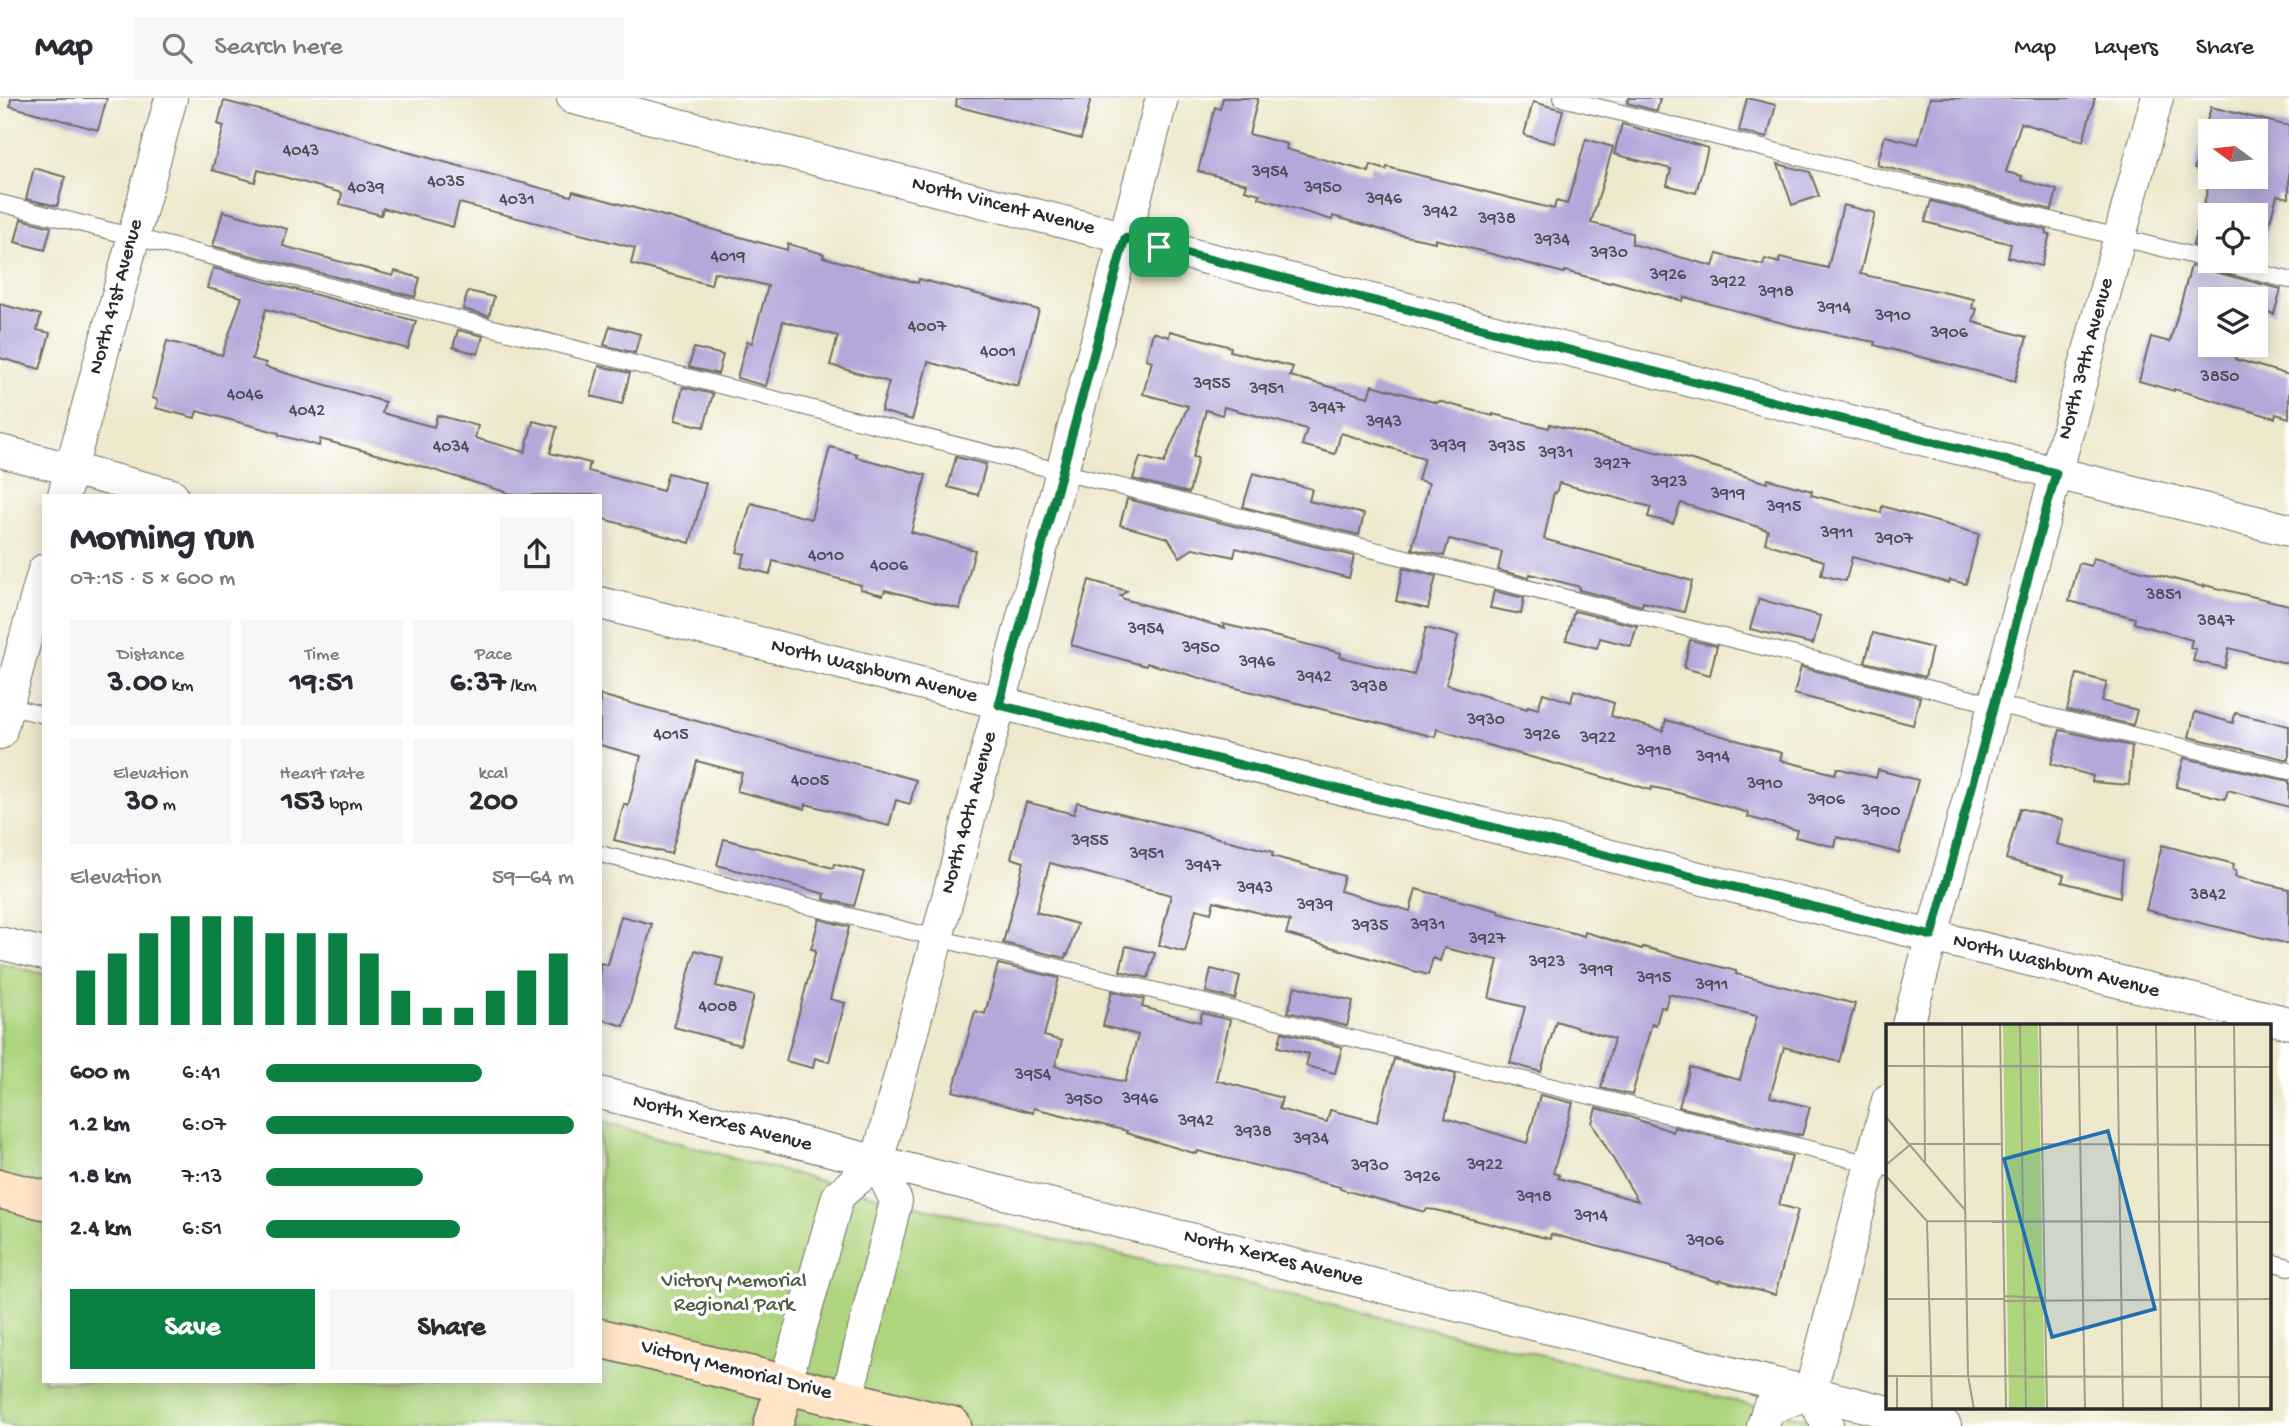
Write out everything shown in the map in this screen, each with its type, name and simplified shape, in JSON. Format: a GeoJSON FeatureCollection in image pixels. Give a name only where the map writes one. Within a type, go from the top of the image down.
{"type":"FeatureCollection","features":[{"type":"Feature","properties":{"kind":"street","name":"North 41st Avenue"},"geometry":{"type":"LineString","coordinates":[[67,482],[171,98]]}},
{"type":"Feature","properties":{"kind":"street","name":"North Vincent Avenue"},"geometry":{"type":"LineString","coordinates":[[573,98],[2289,530]]}},
{"type":"Feature","properties":{"kind":"street","name":"North 40th Avenue"},"geometry":{"type":"LineString","coordinates":[[877,1163],[1162,98]]}},
{"type":"Feature","properties":{"kind":"street","name":"North 39th Avenue"},"geometry":{"type":"LineString","coordinates":[[1908,1024],[2157,98]]}},
{"type":"Feature","properties":{"kind":"street"},"geometry":{"type":"LineString","coordinates":[[0,452],[67,482],[164,494]]}},
{"type":"Feature","properties":{"kind":"street"},"geometry":{"type":"LineString","coordinates":[[2,715],[42,577]]}},
{"type":"Feature","properties":{"kind":"street","name":"North Washburn Avenue"},"geometry":{"type":"LineString","coordinates":[[602,604],[999,705],[2289,1023]]}},
{"type":"Feature","properties":{"kind":"street"},"geometry":{"type":"LineString","coordinates":[[0,943],[42,954]]}},
{"type":"Feature","properties":{"kind":"street","name":"North Xerxes Avenue"},"geometry":{"type":"LineString","coordinates":[[602,1094],[1945,1426]]}},
{"type":"Feature","properties":{"kind":"street"},"geometry":{"type":"LineString","coordinates":[[1826,1426],[1827,1423],[1810,1393],[1880,1165],[1886,1116]]}},
{"type":"Feature","properties":{"kind":"street"},"geometry":{"type":"LineString","coordinates":[[773,1426],[838,1196],[877,1163],[896,1201],[843,1412]]}},
{"type":"Feature","properties":{"kind":"street"},"geometry":{"type":"LineString","coordinates":[[0,1189],[42,1200]]}},
{"type":"Feature","properties":{"kind":"street","name":"Victory Memorial Drive"},"geometry":{"type":"LineString","coordinates":[[602,1338],[785,1384],[843,1412],[952,1426]]}},
{"type":"Feature","properties":{"kind":"street"},"geometry":{"type":"LineString","coordinates":[[1763,1426],[1768,1409],[1810,1393]]}},
{"type":"Feature","properties":{"kind":"lane"},"geometry":{"type":"LineString","coordinates":[[1562,98],[2198,258]]}},
{"type":"Feature","properties":{"kind":"lane"},"geometry":{"type":"LineString","coordinates":[[0,203],[1994,705],[2289,771]]}},
{"type":"Feature","properties":{"kind":"lane"},"geometry":{"type":"LineString","coordinates":[[2260,273],[2289,280]]}},
{"type":"Feature","properties":{"kind":"lane"},"geometry":{"type":"LineString","coordinates":[[2,715],[42,715]]}},
{"type":"Feature","properties":{"kind":"lane"},"geometry":{"type":"LineString","coordinates":[[602,854],[1880,1165]]}},
{"type":"Feature","properties":{"kind":"green space","name":"Victory Memorial Regional Park"},"geometry":{"type":"Polygon","coordinates":[[[0,963],[42,974],[42,1383],[602,1383],[602,1123],[896,1201],[1839,1426],[12,1426],[0,1423],[0,963]]]}},
{"type":"Feature","properties":{"kind":"building"},"geometry":{"type":"Polygon","coordinates":[[[11,98],[107,98],[98,130],[10,106],[11,98]]]}},
{"type":"Feature","properties":{"kind":"building"},"geometry":{"type":"Polygon","coordinates":[[[957,98],[1091,98],[1081,139],[956,106],[957,98]]]}},
{"type":"Feature","properties":{"kind":"building"},"geometry":{"type":"Polygon","coordinates":[[[1223,98],[1258,98],[1249,134],[1287,144],[1286,149],[1369,172],[1371,165],[1386,170],[1387,167],[1554,209],[1556,201],[1567,204],[1586,139],[1613,147],[1591,223],[1632,233],[1632,244],[1713,266],[1717,254],[1763,265],[1765,259],[1779,263],[1780,257],[1828,268],[1843,205],[1875,213],[1860,274],[1974,299],[1972,308],[1977,309],[1973,322],[2027,337],[2015,381],[1874,345],[1875,342],[1794,326],[1684,297],[1683,301],[1435,239],[1435,242],[1396,234],[1333,216],[1332,220],[1259,198],[1260,194],[1245,190],[1247,184],[1198,171],[1215,107],[1220,109],[1223,98]]]}},
{"type":"Feature","properties":{"kind":"building"},"geometry":{"type":"Polygon","coordinates":[[[1629,98],[1660,98],[1657,111],[1627,103],[1629,98]]]}},
{"type":"Feature","properties":{"kind":"building"},"geometry":{"type":"Polygon","coordinates":[[[1747,98],[1776,105],[1767,138],[1739,131],[1747,98]]]}},
{"type":"Feature","properties":{"kind":"building"},"geometry":{"type":"Polygon","coordinates":[[[1930,98],[2095,98],[2083,141],[2021,123],[2006,172],[2022,176],[2021,180],[2057,190],[2052,210],[1877,165],[1885,136],[1918,144],[1930,98]]]}},
{"type":"Feature","properties":{"kind":"building"},"geometry":{"type":"Polygon","coordinates":[[[224,101],[335,129],[407,152],[571,196],[573,191],[787,250],[788,244],[824,254],[823,257],[918,283],[919,279],[1039,310],[1018,386],[928,362],[912,420],[881,411],[889,382],[830,365],[838,336],[783,321],[766,386],[737,378],[747,341],[752,343],[768,286],[714,272],[711,285],[631,264],[635,248],[459,203],[453,227],[383,208],[381,215],[340,204],[342,193],[258,170],[255,182],[212,170],[224,126],[218,124],[224,101]]]}},
{"type":"Feature","properties":{"kind":"building"},"geometry":{"type":"Polygon","coordinates":[[[1533,102],[1563,110],[1554,143],[1524,135],[1533,102]]]}},
{"type":"Feature","properties":{"kind":"building"},"geometry":{"type":"Polygon","coordinates":[[[2211,107],[2260,119],[2208,119],[2211,107]]]}},
{"type":"Feature","properties":{"kind":"building"},"geometry":{"type":"Polygon","coordinates":[[[2268,121],[2289,126],[2289,198],[2277,195],[2268,228],[2268,203],[2204,203],[2208,189],[2268,189],[2268,121]]]}},
{"type":"Feature","properties":{"kind":"building"},"geometry":{"type":"Polygon","coordinates":[[[1622,124],[1708,148],[1696,193],[1667,185],[1671,169],[1614,154],[1622,124]]]}},
{"type":"Feature","properties":{"kind":"building"},"geometry":{"type":"Polygon","coordinates":[[[2198,154],[2198,170],[2194,169],[2198,154]]]}},
{"type":"Feature","properties":{"kind":"building"},"geometry":{"type":"Polygon","coordinates":[[[1778,164],[1810,172],[1819,196],[1792,205],[1778,164]]]}},
{"type":"Feature","properties":{"kind":"building"},"geometry":{"type":"Polygon","coordinates":[[[34,168],[65,177],[57,206],[26,199],[34,168]]]}},
{"type":"Feature","properties":{"kind":"building"},"geometry":{"type":"Polygon","coordinates":[[[1931,201],[2047,230],[2046,233],[2050,234],[2041,266],[2008,257],[2011,244],[1925,222],[1931,201]]]}},
{"type":"Feature","properties":{"kind":"building"},"geometry":{"type":"Polygon","coordinates":[[[223,211],[287,229],[283,246],[393,276],[395,271],[420,278],[415,297],[213,246],[223,211]]]}},
{"type":"Feature","properties":{"kind":"building"},"geometry":{"type":"Polygon","coordinates":[[[21,219],[51,227],[45,250],[15,242],[21,219]]]}},
{"type":"Feature","properties":{"kind":"building"},"geometry":{"type":"Polygon","coordinates":[[[2198,226],[2198,246],[2193,245],[2198,226]]]}},
{"type":"Feature","properties":{"kind":"building"},"geometry":{"type":"Polygon","coordinates":[[[2191,266],[2198,268],[2198,273],[2218,273],[2281,289],[2274,314],[2268,312],[2268,287],[2198,287],[2198,357],[2236,357],[2289,375],[2289,418],[2276,414],[2275,418],[2139,381],[2151,337],[2170,342],[2191,266]]]}},
{"type":"Feature","properties":{"kind":"building"},"geometry":{"type":"Polygon","coordinates":[[[213,268],[416,321],[408,349],[266,309],[252,359],[266,363],[265,367],[385,402],[382,413],[434,427],[437,415],[478,426],[475,438],[525,452],[533,421],[557,427],[550,453],[590,463],[588,471],[663,491],[668,473],[706,483],[690,543],[602,519],[602,494],[512,494],[320,439],[319,446],[197,411],[195,418],[156,408],[158,400],[152,398],[167,341],[222,355],[242,297],[207,288],[213,268]]]}},
{"type":"Feature","properties":{"kind":"building"},"geometry":{"type":"Polygon","coordinates":[[[468,291],[494,297],[489,316],[463,309],[468,291]]]}},
{"type":"Feature","properties":{"kind":"building"},"geometry":{"type":"Polygon","coordinates":[[[0,304],[41,315],[37,330],[50,333],[40,369],[0,358],[0,304]]]}},
{"type":"Feature","properties":{"kind":"building"},"geometry":{"type":"Polygon","coordinates":[[[610,326],[640,334],[635,353],[604,345],[610,326]]]}},
{"type":"Feature","properties":{"kind":"building"},"geometry":{"type":"Polygon","coordinates":[[[458,330],[483,336],[478,354],[453,347],[458,330]]]}},
{"type":"Feature","properties":{"kind":"building"},"geometry":{"type":"Polygon","coordinates":[[[1170,331],[1231,347],[1230,351],[1293,367],[1290,376],[1368,397],[1372,385],[1493,416],[1549,428],[1550,424],[1692,460],[1767,483],[1768,479],[1812,491],[1811,495],[1881,513],[1882,506],[1979,534],[1966,584],[1950,580],[1949,583],[1852,557],[1846,581],[1821,575],[1824,561],[1765,543],[1768,530],[1681,503],[1673,523],[1648,517],[1651,507],[1559,483],[1556,493],[1554,492],[1544,539],[1692,581],[1684,612],[1643,602],[1642,606],[1530,574],[1529,578],[1498,570],[1502,552],[1449,539],[1444,556],[1412,549],[1429,483],[1418,480],[1424,458],[1341,433],[1335,454],[1302,445],[1307,429],[1224,407],[1222,415],[1206,410],[1193,457],[1198,458],[1189,493],[1133,479],[1140,457],[1164,463],[1188,406],[1143,394],[1152,361],[1146,359],[1153,332],[1169,337],[1170,331]]]}},
{"type":"Feature","properties":{"kind":"building"},"geometry":{"type":"Polygon","coordinates":[[[694,348],[723,355],[718,374],[689,367],[694,348]]]}},
{"type":"Feature","properties":{"kind":"building"},"geometry":{"type":"Polygon","coordinates":[[[599,366],[630,373],[622,404],[591,396],[599,366]]]}},
{"type":"Feature","properties":{"kind":"building"},"geometry":{"type":"Polygon","coordinates":[[[683,387],[713,394],[704,427],[675,420],[683,387]]]}},
{"type":"Feature","properties":{"kind":"building"},"geometry":{"type":"Polygon","coordinates":[[[830,447],[857,454],[856,457],[926,475],[911,532],[975,550],[960,609],[885,590],[883,595],[860,589],[861,585],[773,561],[770,574],[741,567],[745,554],[737,552],[751,503],[811,519],[830,447]]]}},
{"type":"Feature","properties":{"kind":"building"},"geometry":{"type":"Polygon","coordinates":[[[956,457],[986,464],[978,495],[948,487],[956,457]]]}},
{"type":"Feature","properties":{"kind":"building"},"geometry":{"type":"Polygon","coordinates":[[[1253,473],[1312,489],[1309,501],[1364,514],[1359,535],[1243,507],[1253,473]]]}},
{"type":"Feature","properties":{"kind":"building"},"geometry":{"type":"Polygon","coordinates":[[[1127,499],[1354,556],[1349,578],[1236,548],[1234,557],[1194,548],[1180,557],[1168,538],[1120,525],[1127,499]]]}},
{"type":"Feature","properties":{"kind":"building"},"geometry":{"type":"Polygon","coordinates":[[[2093,558],[2204,587],[2289,605],[2289,664],[2229,648],[2225,668],[2193,661],[2196,649],[2190,648],[2192,640],[2134,623],[2135,618],[2069,601],[2079,563],[2091,566],[2093,558]]]}},
{"type":"Feature","properties":{"kind":"building"},"geometry":{"type":"Polygon","coordinates":[[[1403,568],[1436,576],[1428,609],[1396,601],[1403,568]]]}},
{"type":"Feature","properties":{"kind":"building"},"geometry":{"type":"Polygon","coordinates":[[[1089,580],[1127,591],[1120,596],[1124,599],[1225,628],[1223,624],[1341,653],[1340,657],[1414,675],[1426,628],[1458,636],[1446,684],[1527,709],[1528,706],[1538,709],[1543,693],[1571,702],[1574,690],[1614,703],[1611,716],[1663,731],[1666,720],[1782,753],[1780,760],[1835,774],[1837,768],[1876,778],[1878,770],[1918,780],[1899,853],[1837,837],[1835,847],[1795,837],[1797,830],[1671,791],[1652,787],[1651,790],[1613,780],[1437,729],[1435,737],[1071,645],[1089,580]]]}},
{"type":"Feature","properties":{"kind":"building"},"geometry":{"type":"Polygon","coordinates":[[[1494,591],[1524,598],[1521,614],[1490,608],[1494,591]]]}},
{"type":"Feature","properties":{"kind":"building"},"geometry":{"type":"Polygon","coordinates":[[[1759,599],[1820,616],[1813,644],[1750,629],[1759,599]]]}},
{"type":"Feature","properties":{"kind":"building"},"geometry":{"type":"Polygon","coordinates":[[[1574,611],[1637,626],[1631,646],[1600,638],[1597,648],[1566,640],[1574,611]]]}},
{"type":"Feature","properties":{"kind":"building"},"geometry":{"type":"Polygon","coordinates":[[[1873,633],[1932,648],[1925,677],[1865,662],[1873,633]]]}},
{"type":"Feature","properties":{"kind":"building"},"geometry":{"type":"Polygon","coordinates":[[[1690,640],[1717,646],[1710,675],[1684,668],[1690,640]]]}},
{"type":"Feature","properties":{"kind":"building"},"geometry":{"type":"Polygon","coordinates":[[[1801,667],[1920,697],[1913,725],[1794,694],[1801,667]]]}},
{"type":"Feature","properties":{"kind":"building"},"geometry":{"type":"Polygon","coordinates":[[[2077,674],[2107,682],[2102,701],[2137,710],[2133,725],[2067,710],[2077,674]]]}},
{"type":"Feature","properties":{"kind":"building"},"geometry":{"type":"Polygon","coordinates":[[[602,696],[916,780],[910,804],[896,800],[889,826],[806,804],[805,809],[737,791],[742,773],[697,761],[671,854],[614,840],[624,804],[628,806],[641,756],[602,746],[602,696]]]}},
{"type":"Feature","properties":{"kind":"building"},"geometry":{"type":"Polygon","coordinates":[[[2195,712],[2233,723],[2235,713],[2289,726],[2289,760],[2189,737],[2195,712]]]}},
{"type":"Feature","properties":{"kind":"building"},"geometry":{"type":"Polygon","coordinates":[[[2060,730],[2132,746],[2129,785],[2092,782],[2093,776],[2051,764],[2060,730]]]}},
{"type":"Feature","properties":{"kind":"building"},"geometry":{"type":"Polygon","coordinates":[[[2184,758],[2289,781],[2289,807],[2228,790],[2225,799],[2176,787],[2184,758]]]}},
{"type":"Feature","properties":{"kind":"building"},"geometry":{"type":"Polygon","coordinates":[[[1026,802],[1074,814],[1077,802],[1273,852],[1272,856],[1344,876],[1340,891],[1410,911],[1416,889],[1584,936],[1585,932],[1855,1004],[1839,1062],[1784,1047],[1770,1097],[1810,1107],[1802,1135],[1679,1107],[1690,1067],[1740,1080],[1757,1016],[1669,994],[1665,1008],[1661,1007],[1656,1025],[1652,1023],[1632,1095],[1601,1088],[1614,1039],[1556,1021],[1541,1072],[1510,1063],[1525,1007],[1489,998],[1498,960],[1444,948],[1440,961],[1433,958],[1428,975],[1286,934],[1290,921],[1214,901],[1211,913],[1196,909],[1185,952],[1159,945],[1171,895],[1050,863],[1036,912],[1077,924],[1068,955],[1066,954],[1065,958],[1003,943],[1024,862],[1011,858],[1026,802]]]}},
{"type":"Feature","properties":{"kind":"building"},"geometry":{"type":"Polygon","coordinates":[[[2020,808],[2063,820],[2057,844],[2123,861],[2120,897],[2062,882],[2064,875],[2006,859],[2020,808]]]}},
{"type":"Feature","properties":{"kind":"building"},"geometry":{"type":"Polygon","coordinates":[[[724,839],[833,868],[834,864],[864,872],[854,906],[824,899],[825,894],[717,865],[724,839]]]}},
{"type":"Feature","properties":{"kind":"building"},"geometry":{"type":"Polygon","coordinates":[[[2162,845],[2234,864],[2235,877],[2289,889],[2289,944],[2146,910],[2162,845]]]}},
{"type":"Feature","properties":{"kind":"building"},"geometry":{"type":"Polygon","coordinates":[[[621,916],[652,924],[624,1026],[602,1020],[602,964],[608,965],[621,916]]]}},
{"type":"Feature","properties":{"kind":"building"},"geometry":{"type":"Polygon","coordinates":[[[819,919],[849,927],[830,999],[845,1003],[829,1062],[815,1058],[813,1068],[786,1061],[816,950],[811,949],[819,919]]]}},
{"type":"Feature","properties":{"kind":"building"},"geometry":{"type":"Polygon","coordinates":[[[1126,946],[1155,953],[1148,978],[1120,971],[1126,946]]]}},
{"type":"Feature","properties":{"kind":"building"},"geometry":{"type":"Polygon","coordinates":[[[695,950],[723,958],[716,986],[754,996],[740,1045],[674,1027],[695,950]]]}},
{"type":"Feature","properties":{"kind":"building"},"geometry":{"type":"Polygon","coordinates":[[[998,964],[1059,978],[1044,1036],[1062,1041],[1055,1066],[1125,1082],[1138,1035],[1103,1026],[1112,991],[1144,999],[1142,1007],[1200,1022],[1202,1013],[1230,1020],[1216,1080],[1282,1098],[1279,1109],[1327,1122],[1330,1110],[1377,1122],[1394,1059],[1456,1074],[1445,1118],[1527,1143],[1540,1095],[1573,1103],[1553,1173],[1559,1175],[1558,1178],[1638,1201],[1592,1123],[1596,1108],[1673,1132],[1674,1127],[1792,1156],[1779,1205],[1798,1210],[1775,1295],[1720,1280],[1719,1282],[1672,1266],[1551,1234],[1550,1239],[1436,1210],[1427,1209],[1425,1212],[1340,1187],[1198,1151],[1197,1154],[1126,1133],[1127,1131],[1034,1108],[1033,1113],[953,1091],[975,1011],[985,1014],[998,964]]]}},
{"type":"Feature","properties":{"kind":"building"},"geometry":{"type":"Polygon","coordinates":[[[1211,969],[1240,976],[1235,999],[1206,992],[1211,969]]]}},
{"type":"Feature","properties":{"kind":"building"},"geometry":{"type":"Polygon","coordinates":[[[1295,986],[1353,1001],[1347,1026],[1288,1012],[1295,986]]]}},
{"type":"Feature","properties":{"kind":"building"},"geometry":{"type":"Polygon","coordinates":[[[1282,1032],[1342,1047],[1335,1073],[1306,1066],[1309,1054],[1278,1047],[1282,1032]]]}},
{"type":"Feature","properties":{"kind":"route"},"geometry":{"type":"LineString","coordinates":[[1125,238],[1159,247],[2056,473],[1932,936],[999,705],[1125,238]]}}]}
